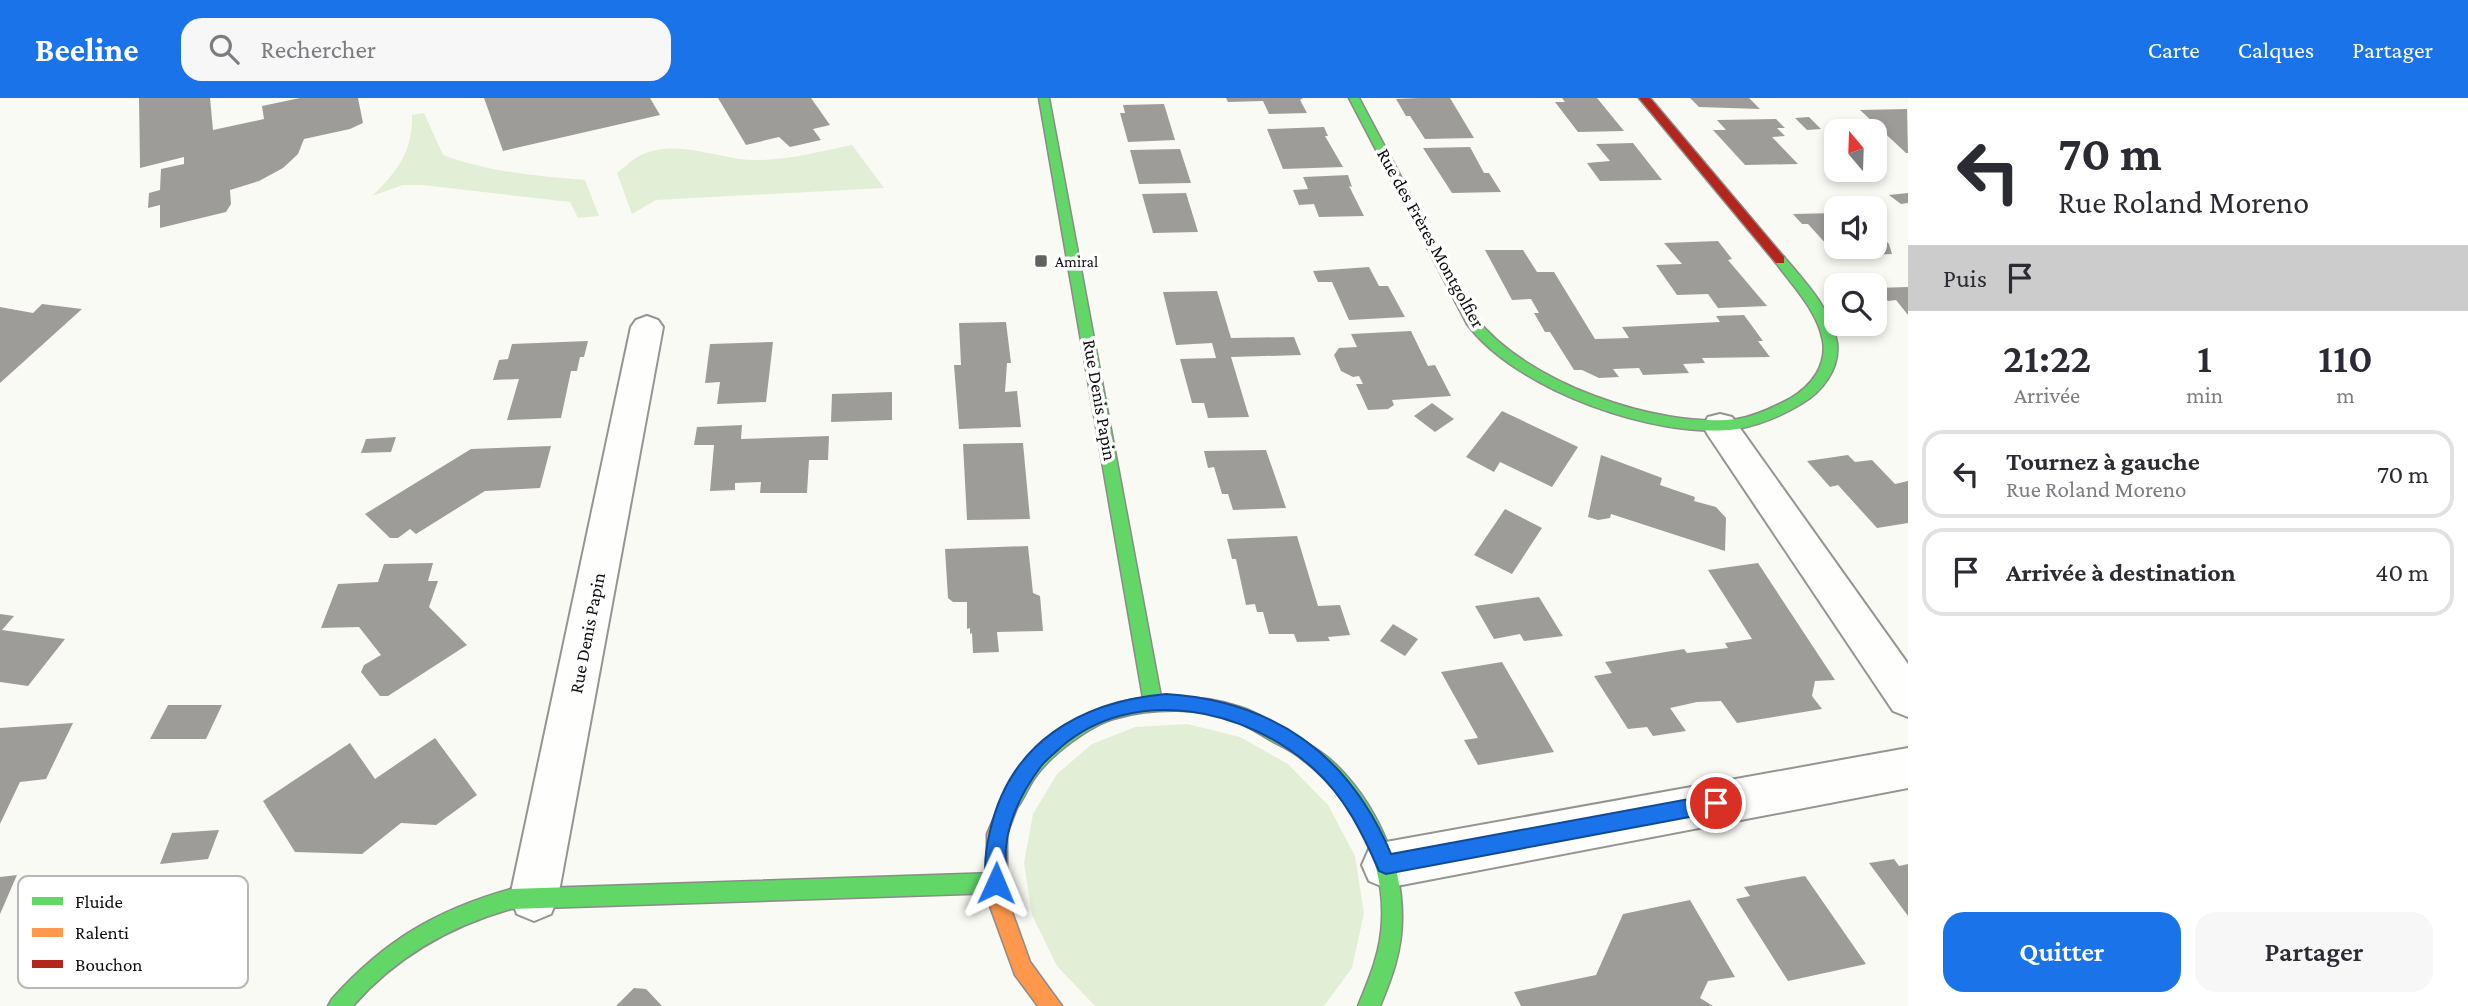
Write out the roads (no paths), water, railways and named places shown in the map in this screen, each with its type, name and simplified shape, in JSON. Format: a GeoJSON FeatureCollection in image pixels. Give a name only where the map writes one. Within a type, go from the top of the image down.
{"type":"FeatureCollection","features":[{"type":"Feature","properties":{"kind":"street","name":"Rue Denis Papin"},"geometry":{"type":"LineString","coordinates":[[1044,98],[1153,703]]}},
{"type":"Feature","properties":{"kind":"street","name":"Rue des Frères Montgolfier"},"geometry":{"type":"LineString","coordinates":[[1354,98],[1476,327],[1505,353],[1543,379],[1625,413],[1680,424],[1720,426],[1752,421],[1785,409],[1807,395],[1825,378],[1833,353],[1828,331],[1813,302],[1796,279],[1644,98]]}},
{"type":"Feature","properties":{"kind":"street","name":"Rue Denis Papin"},"geometry":{"type":"LineString","coordinates":[[534,897],[647,327]]}},
{"type":"Feature","properties":{"kind":"street"},"geometry":{"type":"LineString","coordinates":[[1720,426],[1908,698]]}},
{"type":"Feature","properties":{"kind":"street"},"geometry":{"type":"LineString","coordinates":[[1051,1006],[1022,969],[1002,918],[996,883],[997,846],[1003,819],[1013,790],[1037,757],[1071,728],[1103,713],[1153,703],[1201,704],[1226,709],[1283,735],[1321,763],[1343,787],[1370,827],[1386,865],[1392,904],[1391,953],[1382,983],[1369,1006]]}},
{"type":"Feature","properties":{"kind":"street"},"geometry":{"type":"LineString","coordinates":[[1386,865],[1908,768]]}},
{"type":"Feature","properties":{"kind":"street"},"geometry":{"type":"LineString","coordinates":[[339,1006],[358,980],[390,952],[430,926],[473,907],[534,897],[996,883]]}},
{"type":"Feature","properties":{"kind":"place","name":"Amiral"},"geometry":{"type":"Point","coordinates":[1041,261]}}]}
